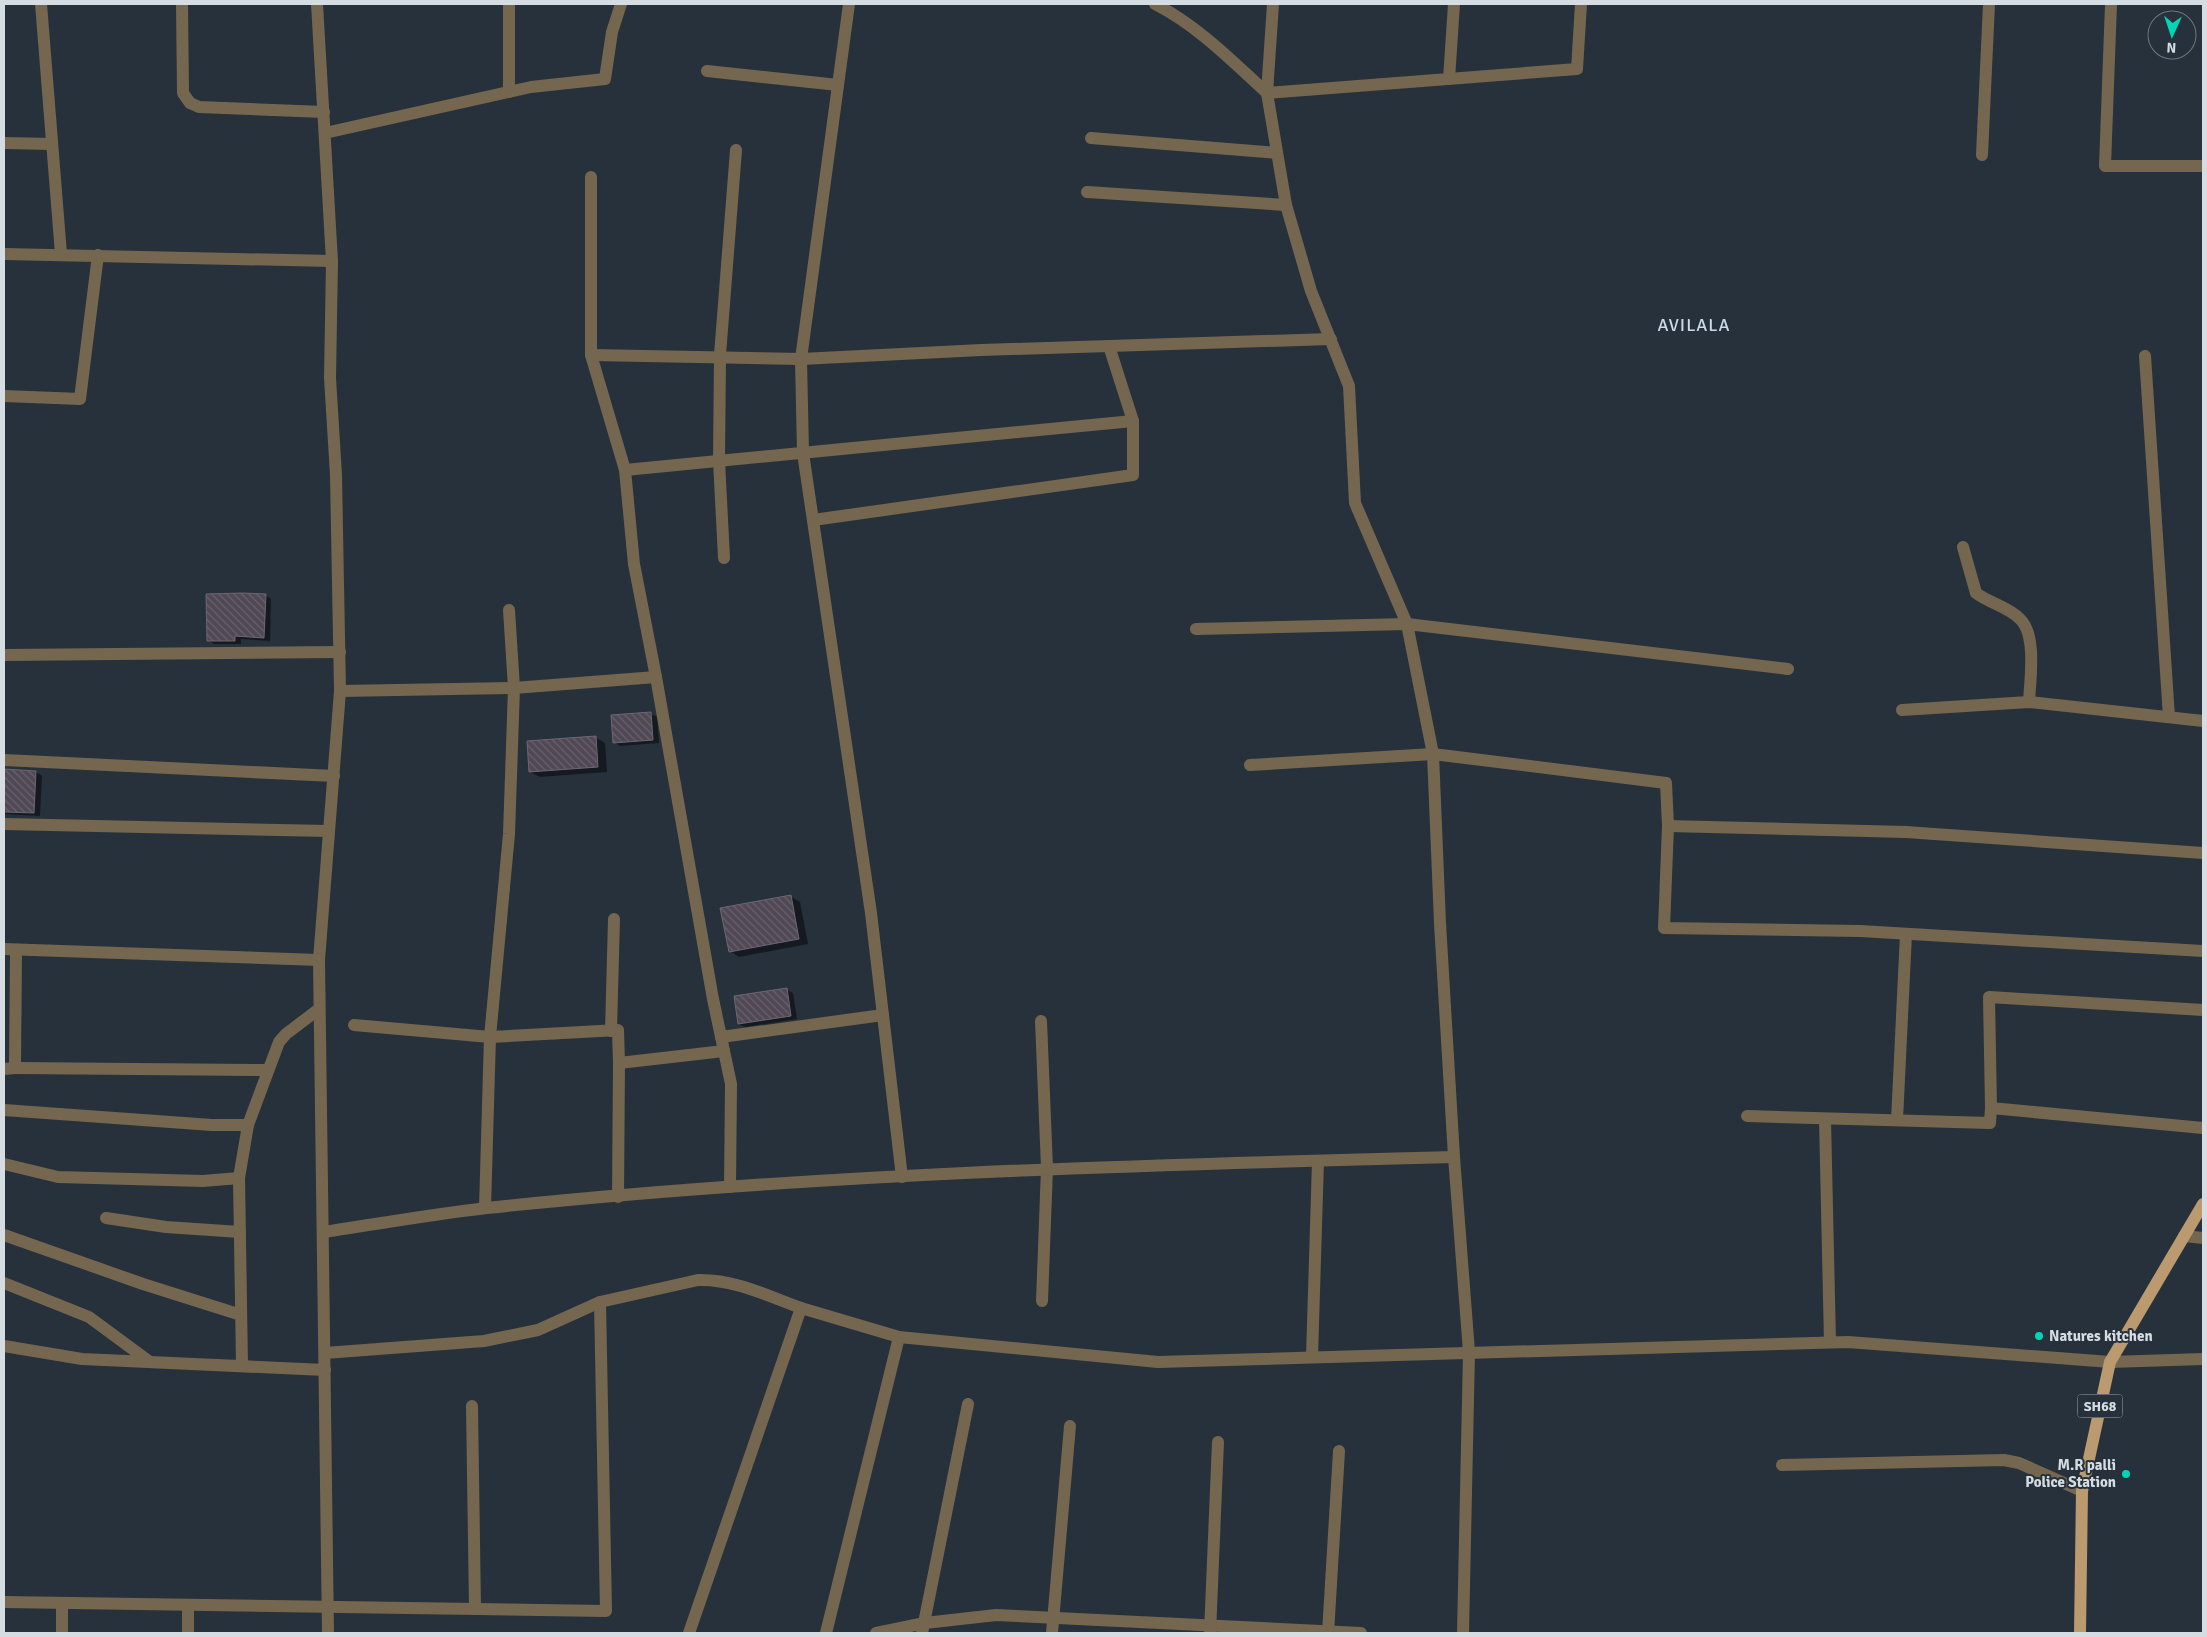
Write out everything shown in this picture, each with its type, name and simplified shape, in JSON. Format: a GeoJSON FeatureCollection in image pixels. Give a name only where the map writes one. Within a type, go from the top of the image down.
{"type":"FeatureCollection","features":[{"type":"Feature","properties":{"kind":"main road","name":"SH68"},"geometry":{"type":"LineString","coordinates":[[2080,1633],[2082,1491],[2110,1362],[2203,1204]]}},
{"type":"Feature","properties":{"kind":"street"},"geometry":{"type":"LineString","coordinates":[[41,4],[61,254]]}},
{"type":"Feature","properties":{"kind":"street"},"geometry":{"type":"LineString","coordinates":[[182,4],[184,93],[190,103],[199,107],[324,112]]}},
{"type":"Feature","properties":{"kind":"street"},"geometry":{"type":"LineString","coordinates":[[317,4],[332,261],[330,378],[336,475],[340,652],[340,691],[319,960],[324,1232],[326,1607],[328,1633]]}},
{"type":"Feature","properties":{"kind":"street"},"geometry":{"type":"LineString","coordinates":[[509,4],[509,92]]}},
{"type":"Feature","properties":{"kind":"street"},"geometry":{"type":"LineString","coordinates":[[325,133],[531,87],[606,79],[612,32],[621,4]]}},
{"type":"Feature","properties":{"kind":"street"},"geometry":{"type":"LineString","coordinates":[[849,4],[802,358],[803,453],[871,913],[902,1177]]}},
{"type":"Feature","properties":{"kind":"street"},"geometry":{"type":"LineString","coordinates":[[1155,4],[1178,16],[1227,56],[1267,93],[1577,69],[1581,4]]}},
{"type":"Feature","properties":{"kind":"street"},"geometry":{"type":"LineString","coordinates":[[1274,4],[1267,93],[1286,205],[1311,291],[1349,386],[1354,503],[1407,624],[1433,754],[1440,924],[1454,1157],[1469,1352],[1463,1633]]}},
{"type":"Feature","properties":{"kind":"street"},"geometry":{"type":"LineString","coordinates":[[1449,79],[1454,4]]}},
{"type":"Feature","properties":{"kind":"street"},"geometry":{"type":"LineString","coordinates":[[1982,155],[1989,4]]}},
{"type":"Feature","properties":{"kind":"street"},"geometry":{"type":"LineString","coordinates":[[2111,4],[2104,166],[2203,166]]}},
{"type":"Feature","properties":{"kind":"street"},"geometry":{"type":"LineString","coordinates":[[707,71],[838,85]]}},
{"type":"Feature","properties":{"kind":"street"},"geometry":{"type":"LineString","coordinates":[[1090,138],[1277,153]]}},
{"type":"Feature","properties":{"kind":"street"},"geometry":{"type":"LineString","coordinates":[[4,143],[52,144]]}},
{"type":"Feature","properties":{"kind":"street"},"geometry":{"type":"LineString","coordinates":[[724,558],[719,461],[720,356],[736,150]]}},
{"type":"Feature","properties":{"kind":"street"},"geometry":{"type":"LineString","coordinates":[[591,177],[591,354],[625,470],[634,564],[731,1084],[730,1187]]}},
{"type":"Feature","properties":{"kind":"street"},"geometry":{"type":"LineString","coordinates":[[1087,192],[1286,205]]}},
{"type":"Feature","properties":{"kind":"street"},"geometry":{"type":"LineString","coordinates":[[4,254],[332,261]]}},
{"type":"Feature","properties":{"kind":"street"},"geometry":{"type":"LineString","coordinates":[[4,396],[80,399],[98,255]]}},
{"type":"Feature","properties":{"kind":"street"},"geometry":{"type":"LineString","coordinates":[[591,354],[802,358],[1330,339]]}},
{"type":"Feature","properties":{"kind":"street"},"geometry":{"type":"LineString","coordinates":[[813,520],[1133,475],[1134,420],[1110,346]]}},
{"type":"Feature","properties":{"kind":"street"},"geometry":{"type":"LineString","coordinates":[[2145,356],[2169,717]]}},
{"type":"Feature","properties":{"kind":"street"},"geometry":{"type":"LineString","coordinates":[[625,470],[1134,420]]}},
{"type":"Feature","properties":{"kind":"street"},"geometry":{"type":"LineString","coordinates":[[1963,547],[1976,593],[2019,618],[2028,628],[2030,642],[2029,702]]}},
{"type":"Feature","properties":{"kind":"street"},"geometry":{"type":"LineString","coordinates":[[485,1208],[490,1037],[510,834],[514,688],[509,610]]}},
{"type":"Feature","properties":{"kind":"street"},"geometry":{"type":"LineString","coordinates":[[1196,629],[1407,624],[1788,669]]}},
{"type":"Feature","properties":{"kind":"street"},"geometry":{"type":"LineString","coordinates":[[4,655],[340,652]]}},
{"type":"Feature","properties":{"kind":"street"},"geometry":{"type":"LineString","coordinates":[[340,691],[514,688],[656,677]]}},
{"type":"Feature","properties":{"kind":"street"},"geometry":{"type":"LineString","coordinates":[[1902,710],[2029,702],[2203,721]]}},
{"type":"Feature","properties":{"kind":"street"},"geometry":{"type":"LineString","coordinates":[[1250,765],[1433,754],[1666,783],[1668,826],[1664,928],[1906,934],[2203,951]]}},
{"type":"Feature","properties":{"kind":"street"},"geometry":{"type":"LineString","coordinates":[[4,760],[334,776]]}},
{"type":"Feature","properties":{"kind":"street"},"geometry":{"type":"LineString","coordinates":[[4,824],[329,830]]}},
{"type":"Feature","properties":{"kind":"street"},"geometry":{"type":"LineString","coordinates":[[1668,826],[1906,832],[2203,853]]}},
{"type":"Feature","properties":{"kind":"street"},"geometry":{"type":"LineString","coordinates":[[611,1030],[614,919]]}},
{"type":"Feature","properties":{"kind":"street"},"geometry":{"type":"LineString","coordinates":[[1897,1120],[1906,934]]}},
{"type":"Feature","properties":{"kind":"street"},"geometry":{"type":"LineString","coordinates":[[268,1070],[9,1069],[10,950],[319,960]]}},
{"type":"Feature","properties":{"kind":"street"},"geometry":{"type":"LineString","coordinates":[[1747,1116],[1990,1123],[1992,1108],[1990,997],[2203,1010]]}},
{"type":"Feature","properties":{"kind":"street"},"geometry":{"type":"LineString","coordinates":[[242,1366],[239,1178],[248,1125],[279,1042],[286,1034],[320,1009]]}},
{"type":"Feature","properties":{"kind":"street"},"geometry":{"type":"LineString","coordinates":[[721,1037],[883,1015]]}},
{"type":"Feature","properties":{"kind":"street"},"geometry":{"type":"LineString","coordinates":[[1041,1021],[1047,1168],[1042,1300]]}},
{"type":"Feature","properties":{"kind":"street"},"geometry":{"type":"LineString","coordinates":[[354,1025],[490,1037],[618,1030],[618,1197]]}},
{"type":"Feature","properties":{"kind":"street"},"geometry":{"type":"LineString","coordinates":[[619,1063],[724,1051]]}},
{"type":"Feature","properties":{"kind":"street"},"geometry":{"type":"LineString","coordinates":[[1992,1108],[2203,1128]]}},
{"type":"Feature","properties":{"kind":"street"},"geometry":{"type":"LineString","coordinates":[[4,1110],[212,1125],[248,1125]]}},
{"type":"Feature","properties":{"kind":"street"},"geometry":{"type":"LineString","coordinates":[[1825,1118],[1830,1342]]}},
{"type":"Feature","properties":{"kind":"street"},"geometry":{"type":"LineString","coordinates":[[324,1232],[485,1208],[730,1187],[1047,1168],[1454,1157]]}},
{"type":"Feature","properties":{"kind":"street"},"geometry":{"type":"LineString","coordinates":[[1312,1357],[1318,1161]]}},
{"type":"Feature","properties":{"kind":"street"},"geometry":{"type":"LineString","coordinates":[[4,1164],[58,1177],[203,1181],[239,1178]]}},
{"type":"Feature","properties":{"kind":"street"},"geometry":{"type":"LineString","coordinates":[[106,1218],[166,1227],[240,1232]]}},
{"type":"Feature","properties":{"kind":"street"},"geometry":{"type":"LineString","coordinates":[[4,1235],[143,1284],[241,1315]]}},
{"type":"Feature","properties":{"kind":"street"},"geometry":{"type":"LineString","coordinates":[[2184,1236],[2203,1238]]}},
{"type":"Feature","properties":{"kind":"street"},"geometry":{"type":"LineString","coordinates":[[325,1354],[484,1341],[538,1330],[600,1302],[686,1282],[710,1280],[744,1286],[801,1308],[899,1337],[1158,1362],[1830,1342],[2110,1362],[2203,1359]]}},
{"type":"Feature","properties":{"kind":"street"},"geometry":{"type":"LineString","coordinates":[[4,1283],[89,1317],[150,1362]]}},
{"type":"Feature","properties":{"kind":"street"},"geometry":{"type":"LineString","coordinates":[[4,1602],[606,1611],[600,1302]]}},
{"type":"Feature","properties":{"kind":"street"},"geometry":{"type":"LineString","coordinates":[[689,1633],[801,1308]]}},
{"type":"Feature","properties":{"kind":"street"},"geometry":{"type":"LineString","coordinates":[[826,1633],[899,1337]]}},
{"type":"Feature","properties":{"kind":"street"},"geometry":{"type":"LineString","coordinates":[[4,1346],[82,1359],[325,1370]]}},
{"type":"Feature","properties":{"kind":"street"},"geometry":{"type":"LineString","coordinates":[[924,1628],[968,1404]]}},
{"type":"Feature","properties":{"kind":"street"},"geometry":{"type":"LineString","coordinates":[[472,1406],[475,1609]]}},
{"type":"Feature","properties":{"kind":"street"},"geometry":{"type":"LineString","coordinates":[[1052,1633],[1070,1426]]}},
{"type":"Feature","properties":{"kind":"street"},"geometry":{"type":"LineString","coordinates":[[1210,1630],[1218,1442]]}},
{"type":"Feature","properties":{"kind":"street"},"geometry":{"type":"LineString","coordinates":[[1328,1632],[1339,1451]]}},
{"type":"Feature","properties":{"kind":"street"},"geometry":{"type":"LineString","coordinates":[[1782,1464],[2004,1460],[2019,1464],[2082,1491]]}},
{"type":"Feature","properties":{"kind":"street"},"geometry":{"type":"LineString","coordinates":[[62,1603],[62,1633]]}},
{"type":"Feature","properties":{"kind":"street"},"geometry":{"type":"LineString","coordinates":[[188,1605],[188,1633]]}},
{"type":"Feature","properties":{"kind":"street"},"geometry":{"type":"LineString","coordinates":[[876,1633],[924,1628],[996,1615],[1210,1630],[1361,1633]]}},
{"type":"Feature","properties":{"kind":"building"},"geometry":{"type":"Polygon","coordinates":[[[206,594],[266,594],[264,638],[235,636],[235,641],[207,641],[206,594]]]}},
{"type":"Feature","properties":{"kind":"building"},"geometry":{"type":"Polygon","coordinates":[[[651,712],[653,740],[613,743],[611,715],[651,712]]]}},
{"type":"Feature","properties":{"kind":"building"},"geometry":{"type":"Polygon","coordinates":[[[596,736],[598,767],[529,772],[527,741],[596,736]]]}},
{"type":"Feature","properties":{"kind":"building"},"geometry":{"type":"Polygon","coordinates":[[[4,769],[36,771],[34,813],[4,812],[4,769]]]}},
{"type":"Feature","properties":{"kind":"building"},"geometry":{"type":"Polygon","coordinates":[[[791,895],[799,939],[729,952],[720,908],[791,895]]]}},
{"type":"Feature","properties":{"kind":"building"},"geometry":{"type":"Polygon","coordinates":[[[787,988],[791,1016],[738,1024],[734,996],[787,988]]]}},
{"type":"Feature","properties":{"kind":"place","name":"Natures kitchen"},"geometry":{"type":"Point","coordinates":[2039,1336]}},
{"type":"Feature","properties":{"kind":"place","name":"M.R palli Police Station"},"geometry":{"type":"Point","coordinates":[2126,1474]}},
{"type":"Feature","properties":{"kind":"district","name":"AVILALA"},"geometry":{"type":"Point","coordinates":[1694,325]}}]}
